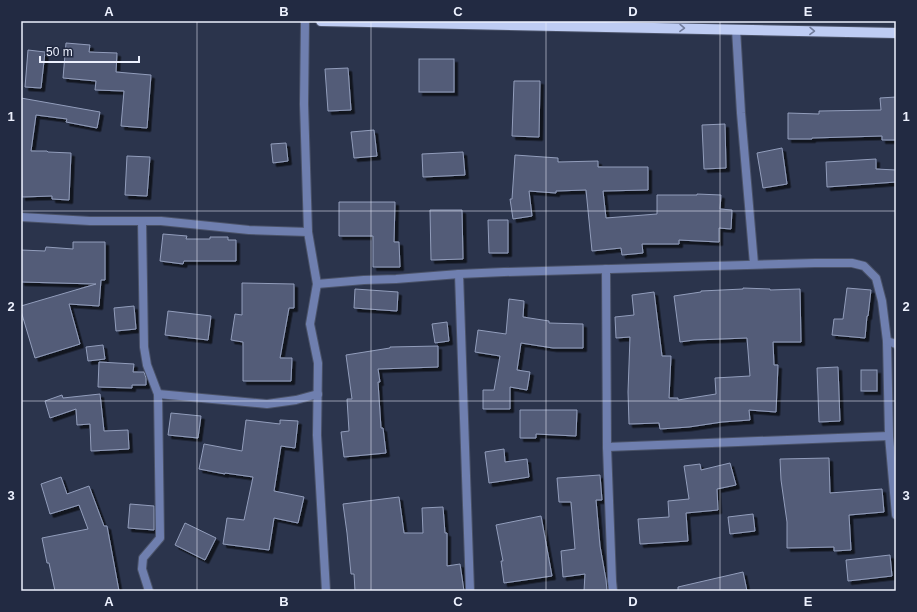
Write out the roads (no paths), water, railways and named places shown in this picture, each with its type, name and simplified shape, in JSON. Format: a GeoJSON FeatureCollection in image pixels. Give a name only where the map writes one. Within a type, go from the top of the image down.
{"type":"FeatureCollection","features":[{"type":"Feature","properties":{"kind":"main road"},"geometry":{"type":"LineString","coordinates":[[321,21],[896,33]]}},
{"type":"Feature","properties":{"kind":"street"},"geometry":{"type":"LineString","coordinates":[[305,21],[304,104],[308,232],[317,284],[310,324],[318,363],[317,436],[326,591]]}},
{"type":"Feature","properties":{"kind":"street"},"geometry":{"type":"LineString","coordinates":[[736,29],[741,113],[754,264]]}},
{"type":"Feature","properties":{"kind":"street"},"geometry":{"type":"LineString","coordinates":[[21,217],[90,221],[161,221],[249,230],[308,232]]}},
{"type":"Feature","properties":{"kind":"street"},"geometry":{"type":"LineString","coordinates":[[142,221],[144,347],[147,365],[158,394],[160,538],[143,558],[142,569],[150,591]]}},
{"type":"Feature","properties":{"kind":"street"},"geometry":{"type":"LineString","coordinates":[[317,284],[459,274],[754,264],[815,262],[852,263],[864,266],[876,278],[882,301],[887,341],[889,436],[896,515]]}},
{"type":"Feature","properties":{"kind":"street"},"geometry":{"type":"LineString","coordinates":[[606,269],[607,447],[613,591]]}},
{"type":"Feature","properties":{"kind":"street"},"geometry":{"type":"LineString","coordinates":[[459,274],[470,591]]}},
{"type":"Feature","properties":{"kind":"street"},"geometry":{"type":"LineString","coordinates":[[887,341],[896,344]]}},
{"type":"Feature","properties":{"kind":"street"},"geometry":{"type":"LineString","coordinates":[[158,394],[267,404],[296,400],[318,394]]}},
{"type":"Feature","properties":{"kind":"street"},"geometry":{"type":"LineString","coordinates":[[607,447],[889,436]]}}]}
